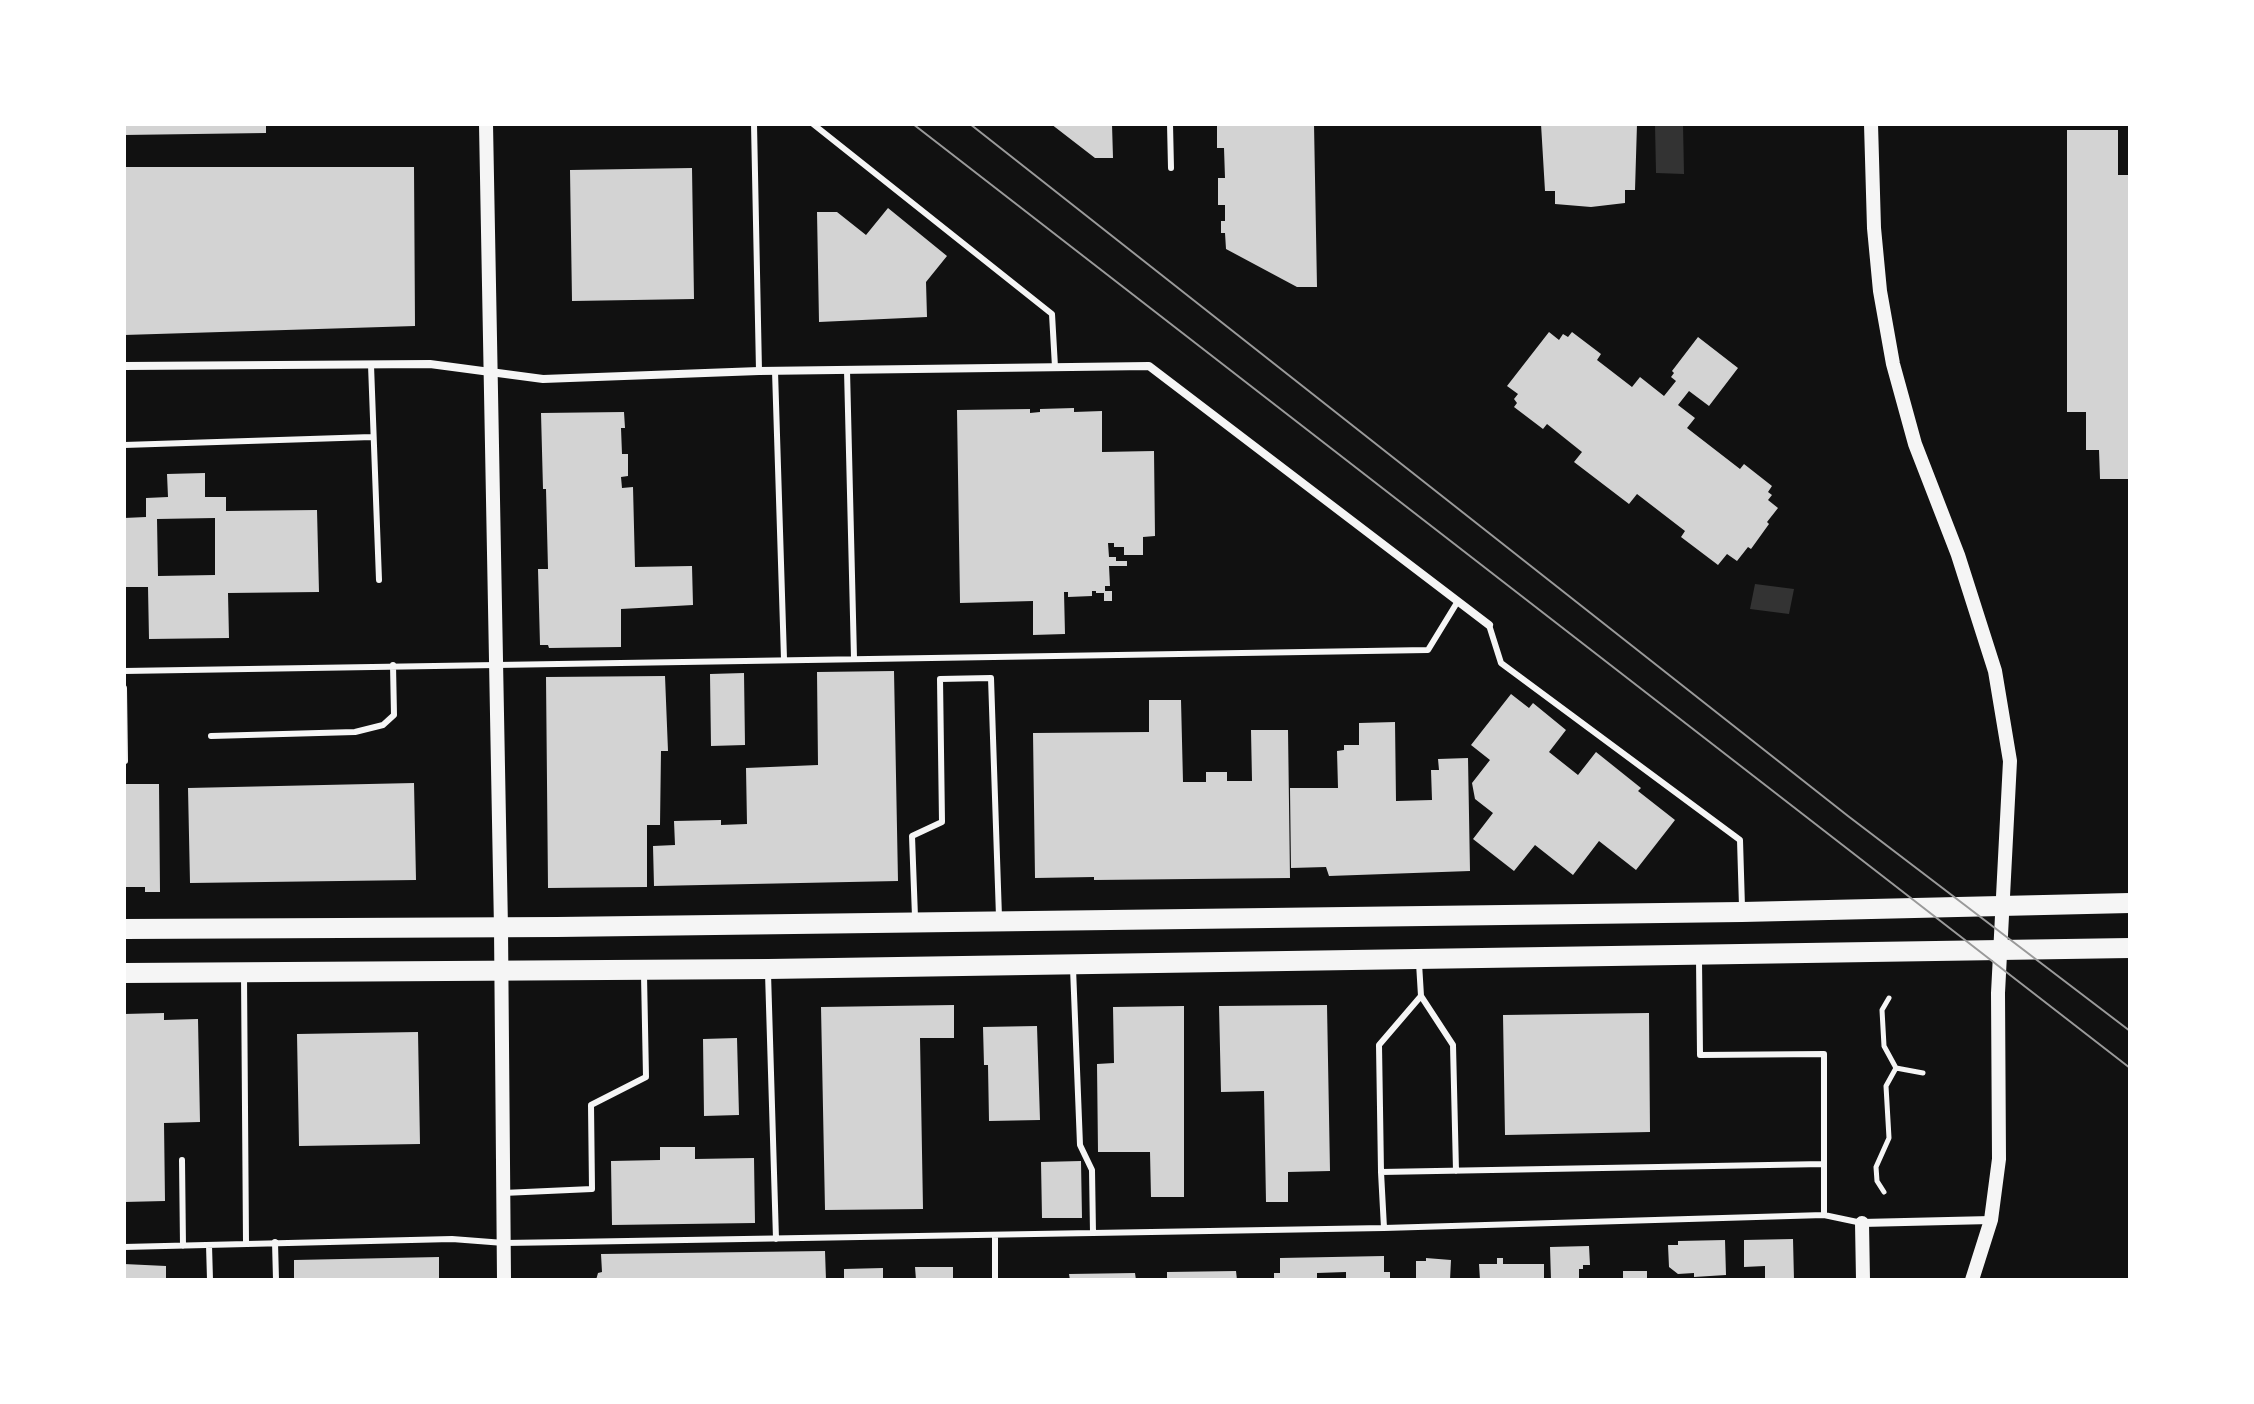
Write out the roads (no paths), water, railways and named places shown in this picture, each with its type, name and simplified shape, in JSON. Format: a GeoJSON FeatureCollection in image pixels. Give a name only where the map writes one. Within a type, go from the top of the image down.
{"type":"FeatureCollection","features":[{"type":"Feature","properties":{"kind":"main road"},"geometry":{"type":"LineString","coordinates":[[124,929],[501,928],[1742,912],[2130,903]]}},
{"type":"Feature","properties":{"kind":"main road"},"geometry":{"type":"LineString","coordinates":[[124,973],[768,969],[2130,948]]}},
{"type":"Feature","properties":{"kind":"street"},"geometry":{"type":"LineString","coordinates":[[486,124],[501,928],[504,1280]]}},
{"type":"Feature","properties":{"kind":"street"},"geometry":{"type":"LineString","coordinates":[[1871,124],[1874,228],[1880,291],[1893,364],[1915,444],[1958,555],[1995,671],[2010,761],[2000,948],[1999,1159],[1991,1220],[1972,1280]]}},
{"type":"Feature","properties":{"kind":"street"},"geometry":{"type":"LineString","coordinates":[[124,366],[430,364],[543,379],[759,371],[1149,366],[1489,625]]}},
{"type":"Feature","properties":{"kind":"street"},"geometry":{"type":"LineString","coordinates":[[1863,1280],[1862,1223],[1991,1220]]}},
{"type":"Feature","properties":{"kind":"lane"},"geometry":{"type":"LineString","coordinates":[[754,124],[759,371]]}},
{"type":"Feature","properties":{"kind":"lane"},"geometry":{"type":"LineString","coordinates":[[813,124],[1052,314],[1055,367]]}},
{"type":"Feature","properties":{"kind":"lane"},"geometry":{"type":"LineString","coordinates":[[1170,124],[1171,168]]}},
{"type":"Feature","properties":{"kind":"lane"},"geometry":{"type":"LineString","coordinates":[[371,365],[379,580]]}},
{"type":"Feature","properties":{"kind":"lane"},"geometry":{"type":"LineString","coordinates":[[847,370],[854,658]]}},
{"type":"Feature","properties":{"kind":"lane"},"geometry":{"type":"LineString","coordinates":[[775,371],[784,659]]}},
{"type":"Feature","properties":{"kind":"lane"},"geometry":{"type":"LineString","coordinates":[[124,445],[372,437]]}},
{"type":"Feature","properties":{"kind":"lane"},"geometry":{"type":"LineString","coordinates":[[124,671],[1428,650],[1458,601]]}},
{"type":"Feature","properties":{"kind":"lane"},"geometry":{"type":"LineString","coordinates":[[1489,625],[1501,663],[1740,840],[1742,912]]}},
{"type":"Feature","properties":{"kind":"lane"},"geometry":{"type":"LineString","coordinates":[[211,736],[355,732],[383,725],[394,715],[393,665]]}},
{"type":"Feature","properties":{"kind":"lane"},"geometry":{"type":"LineString","coordinates":[[915,921],[912,836],[942,822],[940,679],[991,678],[999,920]]}},
{"type":"Feature","properties":{"kind":"lane"},"geometry":{"type":"LineString","coordinates":[[124,688],[125,761]]}},
{"type":"Feature","properties":{"kind":"lane"},"geometry":{"type":"LineString","coordinates":[[1699,955],[1700,1055],[1824,1054],[1824,1215]]}},
{"type":"Feature","properties":{"kind":"lane"},"geometry":{"type":"LineString","coordinates":[[1419,958],[1421,996],[1453,1045],[1456,1171]]}},
{"type":"Feature","properties":{"kind":"lane"},"geometry":{"type":"LineString","coordinates":[[1073,964],[1080,1145],[1092,1170],[1093,1233]]}},
{"type":"Feature","properties":{"kind":"lane"},"geometry":{"type":"LineString","coordinates":[[768,969],[776,1239]]}},
{"type":"Feature","properties":{"kind":"lane"},"geometry":{"type":"LineString","coordinates":[[503,1193],[592,1189],[591,1105],[646,1077],[644,970]]}},
{"type":"Feature","properties":{"kind":"lane"},"geometry":{"type":"LineString","coordinates":[[244,971],[246,1243]]}},
{"type":"Feature","properties":{"kind":"lane"},"geometry":{"type":"LineString","coordinates":[[1384,1228],[1379,1045],[1421,996]]}},
{"type":"Feature","properties":{"kind":"lane"},"geometry":{"type":"LineString","coordinates":[[182,1160],[183,1246]]}},
{"type":"Feature","properties":{"kind":"lane"},"geometry":{"type":"LineString","coordinates":[[1381,1172],[1824,1164]]}},
{"type":"Feature","properties":{"kind":"lane"},"geometry":{"type":"LineString","coordinates":[[124,1247],[452,1239],[504,1243],[1384,1228],[1824,1215],[1862,1223]]}},
{"type":"Feature","properties":{"kind":"lane"},"geometry":{"type":"LineString","coordinates":[[995,1235],[995,1280]]}},
{"type":"Feature","properties":{"kind":"lane"},"geometry":{"type":"LineString","coordinates":[[275,1242],[276,1280]]}},
{"type":"Feature","properties":{"kind":"lane"},"geometry":{"type":"LineString","coordinates":[[209,1245],[210,1280]]}},
{"type":"Feature","properties":{"kind":"tram line"},"geometry":{"type":"LineString","coordinates":[[913,124],[2130,1068]]}},
{"type":"Feature","properties":{"kind":"tram line"},"geometry":{"type":"LineString","coordinates":[[970,124],[1848,816],[2130,1031]]}}]}
